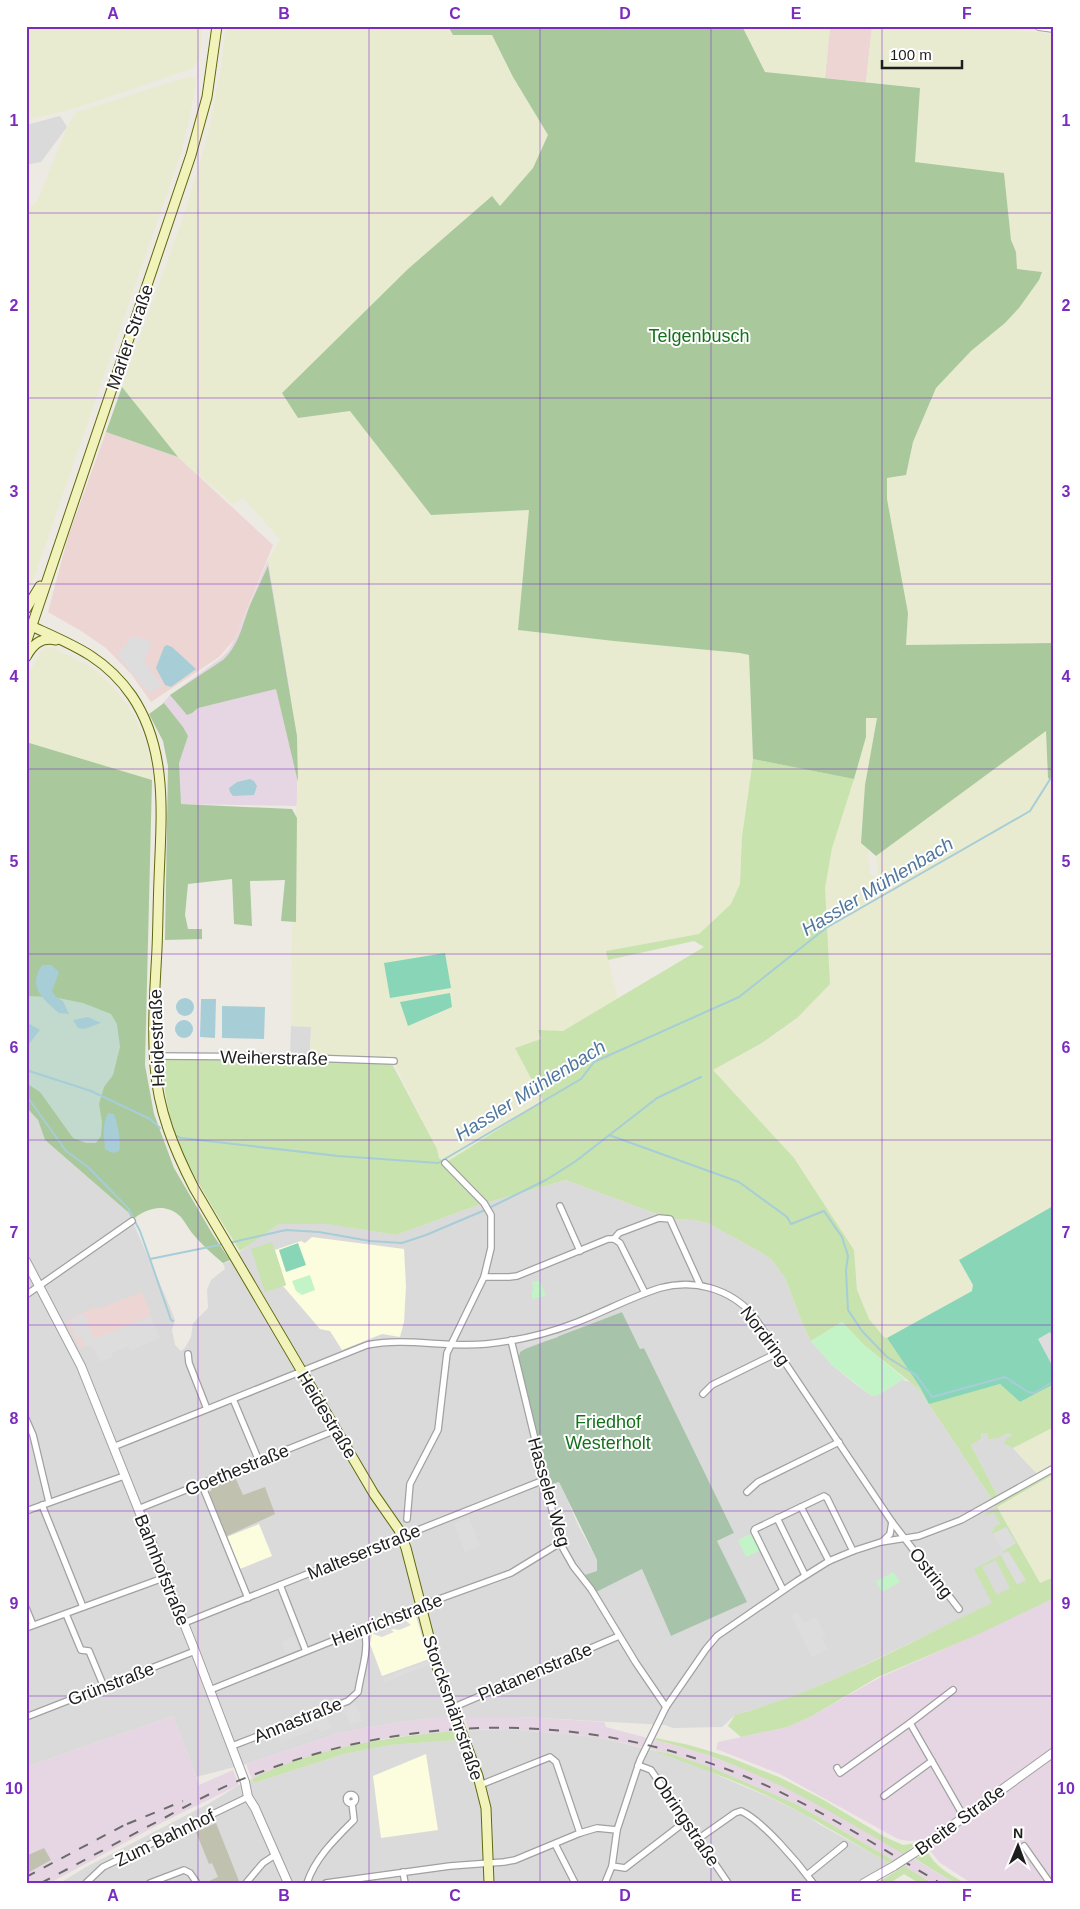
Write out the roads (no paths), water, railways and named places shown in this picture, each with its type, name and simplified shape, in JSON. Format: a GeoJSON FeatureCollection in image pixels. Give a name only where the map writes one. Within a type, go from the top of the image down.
{"type":"FeatureCollection","features":[{"type":"Feature","properties":{"kind":"main road","name":"Marler Straße"},"geometry":{"type":"LineString","coordinates":[[26,642],[29,625],[50,571],[195,143],[207,97],[217,26]]}},
{"type":"Feature","properties":{"kind":"main road"},"geometry":{"type":"LineString","coordinates":[[26,609],[50,571]]}},
{"type":"Feature","properties":{"kind":"main road","name":"Heidestraße"},"geometry":{"type":"LineString","coordinates":[[29,625],[80,648],[101,662],[132,696],[150,732],[157,756],[160,778],[161,834],[154,1056],[160,1100],[175,1151],[194,1188],[301,1371],[374,1494],[402,1536]]}},
{"type":"Feature","properties":{"kind":"main road"},"geometry":{"type":"LineString","coordinates":[[26,657],[35,644],[44,639],[64,642],[80,648]]}},
{"type":"Feature","properties":{"kind":"main road","name":"Storcksmährstraße"},"geometry":{"type":"LineString","coordinates":[[402,1536],[436,1664],[480,1785],[486,1808],[489,1883]]}},
{"type":"Feature","properties":{"kind":"street"},"geometry":{"type":"LineString","coordinates":[[1040,26],[1054,28]]}},
{"type":"Feature","properties":{"kind":"street","name":"Weiherstraße"},"geometry":{"type":"LineString","coordinates":[[154,1056],[280,1057],[394,1061]]}},
{"type":"Feature","properties":{"kind":"street"},"geometry":{"type":"LineString","coordinates":[[407,1519],[410,1484],[438,1430],[447,1353],[484,1277],[491,1248],[491,1214],[489,1210],[444,1163]]}},
{"type":"Feature","properties":{"kind":"street"},"geometry":{"type":"LineString","coordinates":[[560,1206],[580,1250]]}},
{"type":"Feature","properties":{"kind":"street"},"geometry":{"type":"LineString","coordinates":[[614,1239],[619,1233],[659,1218],[670,1219],[700,1285]]}},
{"type":"Feature","properties":{"kind":"street"},"geometry":{"type":"LineString","coordinates":[[26,1295],[132,1221]]}},
{"type":"Feature","properties":{"kind":"street"},"geometry":{"type":"LineString","coordinates":[[484,1277],[516,1276],[608,1239],[614,1239],[620,1242],[645,1293]]}},
{"type":"Feature","properties":{"kind":"street","name":"Bahnhofstraße"},"geometry":{"type":"LineString","coordinates":[[26,1261],[81,1366],[232,1746],[245,1782],[248,1797],[255,1808],[288,1883]]}},
{"type":"Feature","properties":{"kind":"street","name":"Nordring"},"geometry":{"type":"LineString","coordinates":[[113,1447],[357,1348],[382,1342],[485,1344],[511,1340],[574,1323],[645,1293],[674,1284],[700,1285],[723,1292],[740,1302],[753,1315],[904,1538]]}},
{"type":"Feature","properties":{"kind":"street","name":"Hasseler Weg"},"geometry":{"type":"LineString","coordinates":[[511,1340],[560,1543],[573,1566],[591,1589],[618,1636],[666,1707]]}},
{"type":"Feature","properties":{"kind":"street"},"geometry":{"type":"LineString","coordinates":[[703,1394],[712,1385],[779,1352]]}},
{"type":"Feature","properties":{"kind":"street"},"geometry":{"type":"LineString","coordinates":[[188,1354],[189,1363],[207,1409]]}},
{"type":"Feature","properties":{"kind":"street"},"geometry":{"type":"LineString","coordinates":[[233,1399],[260,1461]]}},
{"type":"Feature","properties":{"kind":"street"},"geometry":{"type":"LineString","coordinates":[[26,1419],[33,1435],[49,1502]]}},
{"type":"Feature","properties":{"kind":"street","name":"Goethestraße"},"geometry":{"type":"LineString","coordinates":[[138,1509],[336,1430]]}},
{"type":"Feature","properties":{"kind":"street"},"geometry":{"type":"LineString","coordinates":[[747,1492],[758,1482],[839,1442]]}},
{"type":"Feature","properties":{"kind":"street"},"geometry":{"type":"LineString","coordinates":[[605,1883],[612,1866],[617,1830],[638,1765],[647,1744],[666,1707],[717,1636],[805,1575],[829,1562],[853,1551],[881,1542],[919,1536],[961,1520],[1054,1468]]}},
{"type":"Feature","properties":{"kind":"street"},"geometry":{"type":"LineString","coordinates":[[26,1511],[124,1476]]}},
{"type":"Feature","properties":{"kind":"street","name":"Malteserstraße"},"geometry":{"type":"LineString","coordinates":[[184,1623],[544,1480]]}},
{"type":"Feature","properties":{"kind":"street"},"geometry":{"type":"LineString","coordinates":[[202,1484],[248,1598]]}},
{"type":"Feature","properties":{"kind":"street"},"geometry":{"type":"LineString","coordinates":[[783,1590],[754,1531],[777,1518],[821,1496],[827,1498],[853,1551]]}},
{"type":"Feature","properties":{"kind":"street"},"geometry":{"type":"LineString","coordinates":[[42,1505],[83,1608]]}},
{"type":"Feature","properties":{"kind":"street"},"geometry":{"type":"LineString","coordinates":[[801,1507],[829,1562]]}},
{"type":"Feature","properties":{"kind":"street"},"geometry":{"type":"LineString","coordinates":[[777,1518],[805,1575]]}},
{"type":"Feature","properties":{"kind":"street"},"geometry":{"type":"LineString","coordinates":[[881,1542],[890,1534],[892,1522]]}},
{"type":"Feature","properties":{"kind":"street","name":"Ostring"},"geometry":{"type":"LineString","coordinates":[[904,1538],[959,1609]]}},
{"type":"Feature","properties":{"kind":"street","name":"Heinrichstraße"},"geometry":{"type":"LineString","coordinates":[[210,1690],[420,1606],[511,1573],[560,1543]]}},
{"type":"Feature","properties":{"kind":"street"},"geometry":{"type":"LineString","coordinates":[[26,1608],[29,1626],[166,1577]]}},
{"type":"Feature","properties":{"kind":"street"},"geometry":{"type":"LineString","coordinates":[[280,1585],[306,1651]]}},
{"type":"Feature","properties":{"kind":"street"},"geometry":{"type":"LineString","coordinates":[[66,1614],[81,1650],[89,1650],[104,1687]]}},
{"type":"Feature","properties":{"kind":"street","name":"Annastraße"},"geometry":{"type":"LineString","coordinates":[[232,1746],[354,1697],[358,1692],[366,1650],[367,1639],[364,1628]]}},
{"type":"Feature","properties":{"kind":"street","name":"Platanenstraße"},"geometry":{"type":"LineString","coordinates":[[452,1708],[618,1636]]}},
{"type":"Feature","properties":{"kind":"street","name":"Grünstraße"},"geometry":{"type":"LineString","coordinates":[[26,1717],[195,1651]]}},
{"type":"Feature","properties":{"kind":"street"},"geometry":{"type":"LineString","coordinates":[[837,1768],[840,1773],[953,1690]]}},
{"type":"Feature","properties":{"kind":"street"},"geometry":{"type":"LineString","coordinates":[[910,1723],[964,1817]]}},
{"type":"Feature","properties":{"kind":"street","name":"Breite Straße"},"geometry":{"type":"LineString","coordinates":[[864,1883],[914,1853],[1054,1752]]}},
{"type":"Feature","properties":{"kind":"street"},"geometry":{"type":"LineString","coordinates":[[480,1785],[550,1756],[556,1762],[580,1833]]}},
{"type":"Feature","properties":{"kind":"street"},"geometry":{"type":"LineString","coordinates":[[884,1796],[932,1761]]}},
{"type":"Feature","properties":{"kind":"street","name":"Obringstraße"},"geometry":{"type":"LineString","coordinates":[[638,1765],[651,1770],[728,1883]]}},
{"type":"Feature","properties":{"kind":"street","name":"Zum Bahnhof"},"geometry":{"type":"LineString","coordinates":[[86,1883],[104,1868],[248,1797]]}},
{"type":"Feature","properties":{"kind":"street"},"geometry":{"type":"LineString","coordinates":[[307,1883],[310,1872],[330,1845],[354,1820],[352,1803]]}},
{"type":"Feature","properties":{"kind":"street"},"geometry":{"type":"LineString","coordinates":[[698,1838],[741,1811],[748,1814],[764,1828],[813,1883]]}},
{"type":"Feature","properties":{"kind":"street"},"geometry":{"type":"LineString","coordinates":[[612,1866],[625,1868],[686,1821]]}},
{"type":"Feature","properties":{"kind":"street"},"geometry":{"type":"LineString","coordinates":[[326,1883],[450,1866],[515,1860],[580,1833],[597,1828],[617,1830]]}},
{"type":"Feature","properties":{"kind":"street"},"geometry":{"type":"LineString","coordinates":[[555,1844],[575,1883]]}},
{"type":"Feature","properties":{"kind":"street"},"geometry":{"type":"LineString","coordinates":[[807,1875],[844,1845]]}},
{"type":"Feature","properties":{"kind":"street"},"geometry":{"type":"LineString","coordinates":[[1024,1846],[1050,1883]]}},
{"type":"Feature","properties":{"kind":"street"},"geometry":{"type":"LineString","coordinates":[[246,1883],[263,1863],[275,1855]]}},
{"type":"Feature","properties":{"kind":"street"},"geometry":{"type":"LineString","coordinates":[[150,1883],[184,1870],[190,1872],[197,1883]]}},
{"type":"Feature","properties":{"kind":"street"},"geometry":{"type":"LineString","coordinates":[[403,1872],[405,1883]]}},
{"type":"Feature","properties":{"kind":"water"},"geometry":{"type":"Polygon","coordinates":[[[167,645],[172,647],[196,669],[171,687],[165,685],[156,668],[164,647],[167,645]]]}},
{"type":"Feature","properties":{"kind":"water"},"geometry":{"type":"Polygon","coordinates":[[[250,779],[257,786],[254,795],[233,796],[229,788],[237,782],[250,779]]]}},
{"type":"Feature","properties":{"kind":"water"},"geometry":{"type":"Polygon","coordinates":[[[42,965],[51,965],[59,972],[52,991],[56,997],[63,1001],[69,1014],[59,1013],[47,1003],[39,992],[36,980],[42,965]]]}},
{"type":"Feature","properties":{"kind":"water"},"geometry":{"type":"Polygon","coordinates":[[[185,998],[191,1001],[194,1007],[191,1013],[185,1016],[179,1013],[176,1007],[179,1001],[185,998]]]}},
{"type":"Feature","properties":{"kind":"water"},"geometry":{"type":"Polygon","coordinates":[[[201,999],[216,999],[215,1038],[200,1037],[201,999]]]}},
{"type":"Feature","properties":{"kind":"water"},"geometry":{"type":"Polygon","coordinates":[[[222,1006],[265,1007],[264,1039],[222,1038],[222,1006]]]}},
{"type":"Feature","properties":{"kind":"water"},"geometry":{"type":"Polygon","coordinates":[[[88,1017],[101,1023],[84,1029],[78,1028],[73,1020],[88,1017]]]}},
{"type":"Feature","properties":{"kind":"water"},"geometry":{"type":"Polygon","coordinates":[[[184,1020],[190,1023],[193,1029],[190,1035],[184,1038],[178,1035],[175,1029],[178,1023],[184,1020]]]}},
{"type":"Feature","properties":{"kind":"water"},"geometry":{"type":"Polygon","coordinates":[[[26,1022],[40,1030],[28,1045],[26,1045],[26,1022]]]}},
{"type":"Feature","properties":{"kind":"water"},"geometry":{"type":"Polygon","coordinates":[[[108,1113],[114,1114],[120,1138],[119,1151],[112,1153],[105,1149],[104,1126],[108,1113]]]}},
{"type":"Feature","properties":{"kind":"waterway","name":"Hassler Mühlenbach"},"geometry":{"type":"LineString","coordinates":[[176,1136],[338,1156],[438,1163],[581,1079],[594,1062],[739,997],[826,928],[1030,811],[1054,773]]}},
{"type":"Feature","properties":{"kind":"waterway","name":"Hassler Mühlenbach"},"geometry":{"type":"LineString","coordinates":[[26,1070],[91,1091],[150,1119],[160,1128]]}},
{"type":"Feature","properties":{"kind":"waterway"},"geometry":{"type":"LineString","coordinates":[[489,1208],[546,1180],[576,1161],[657,1098],[701,1077]]}},
{"type":"Feature","properties":{"kind":"waterway"},"geometry":{"type":"LineString","coordinates":[[26,1095],[66,1151],[87,1166],[128,1208],[140,1231],[150,1259],[224,1244]]}},
{"type":"Feature","properties":{"kind":"waterway"},"geometry":{"type":"LineString","coordinates":[[609,1135],[739,1182],[787,1217],[791,1224],[824,1211],[842,1237],[848,1256],[846,1270],[848,1310],[862,1331],[887,1357],[916,1375],[932,1397],[1005,1377],[1028,1392],[1034,1393],[1054,1381]]}},
{"type":"Feature","properties":{"kind":"waterway"},"geometry":{"type":"LineString","coordinates":[[229,1243],[286,1230],[319,1232],[370,1241],[402,1243],[485,1210]]}},
{"type":"Feature","properties":{"kind":"waterway"},"geometry":{"type":"LineString","coordinates":[[150,1259],[171,1320],[173,1321]]}},
{"type":"Feature","properties":{"kind":"railway"},"geometry":{"type":"LineString","coordinates":[[41,1883],[220,1789],[242,1779],[314,1754],[376,1739],[438,1731],[501,1728],[564,1731],[626,1740],[688,1756],[749,1778],[798,1801],[940,1883]]}},
{"type":"Feature","properties":{"kind":"railway"},"geometry":{"type":"LineString","coordinates":[[127,1824],[183,1801]]}},
{"type":"Feature","properties":{"kind":"railway"},"geometry":{"type":"LineString","coordinates":[[26,1877],[132,1821]]}},
{"type":"Feature","properties":{"kind":"park label","name":"Telgenbusch"},"geometry":{"type":"Point","coordinates":[699,336]}},
{"type":"Feature","properties":{"kind":"park label","name":"Friedhof Westerholt"},"geometry":{"type":"Point","coordinates":[608,1432]}}]}
